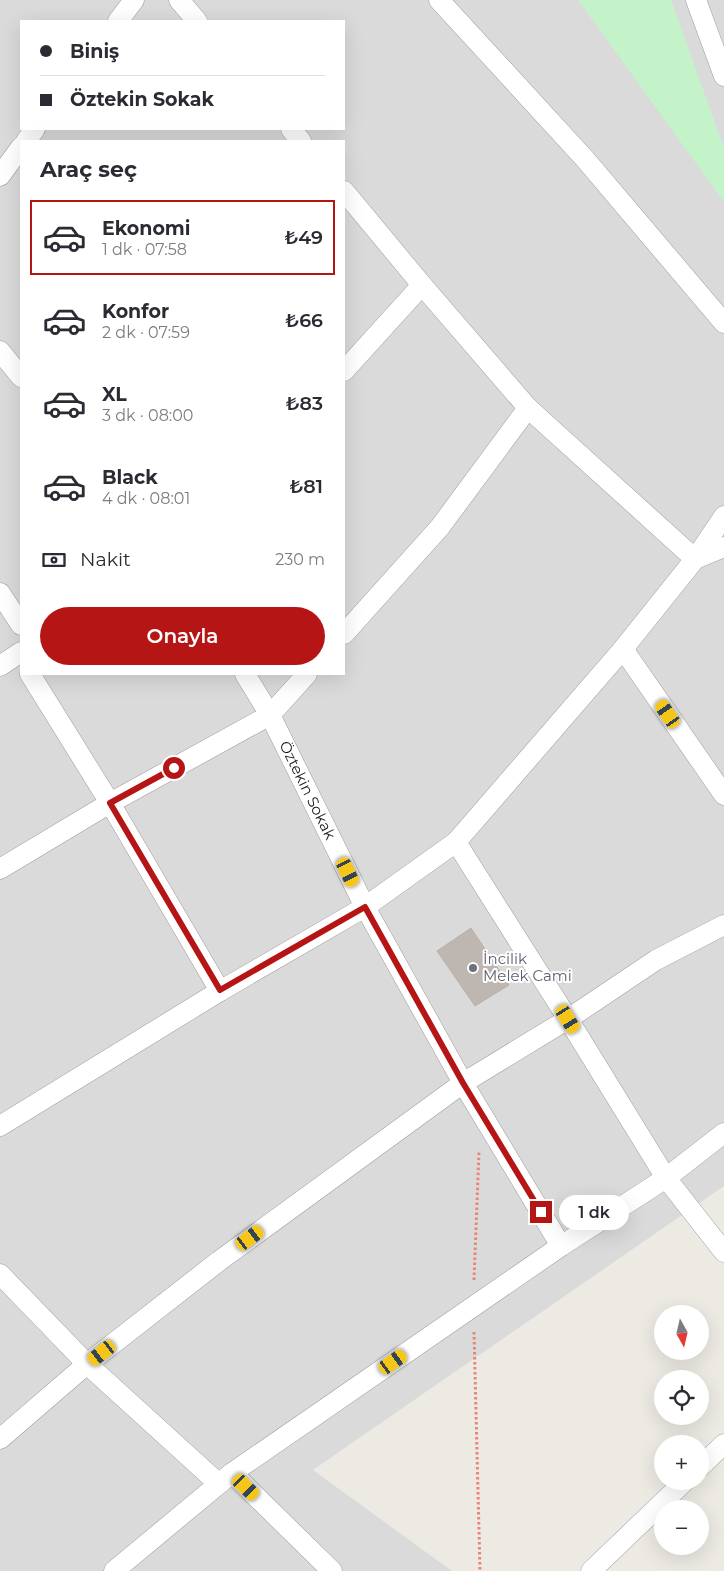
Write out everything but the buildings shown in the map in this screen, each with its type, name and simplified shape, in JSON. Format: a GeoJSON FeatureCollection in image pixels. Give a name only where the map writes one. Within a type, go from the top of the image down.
{"type":"FeatureCollection","features":[{"type":"Feature","properties":{"kind":"street"},"geometry":{"type":"LineString","coordinates":[[119,20],[134,0]]}},
{"type":"Feature","properties":{"kind":"street"},"geometry":{"type":"LineString","coordinates":[[179,0],[196,20]]}},
{"type":"Feature","properties":{"kind":"street"},"geometry":{"type":"LineString","coordinates":[[439,0],[585,159],[724,323]]}},
{"type":"Feature","properties":{"kind":"street"},"geometry":{"type":"LineString","coordinates":[[696,0],[724,76]]}},
{"type":"Feature","properties":{"kind":"street"},"geometry":{"type":"LineString","coordinates":[[292,130],[301,140]]}},
{"type":"Feature","properties":{"kind":"street"},"geometry":{"type":"LineString","coordinates":[[0,176],[20,148]]}},
{"type":"Feature","properties":{"kind":"street"},"geometry":{"type":"LineString","coordinates":[[345,193],[528,408],[695,559]]}},
{"type":"Feature","properties":{"kind":"street"},"geometry":{"type":"LineString","coordinates":[[345,370],[422,285]]}},
{"type":"Feature","properties":{"kind":"street"},"geometry":{"type":"LineString","coordinates":[[0,351],[20,376]]}},
{"type":"Feature","properties":{"kind":"street"},"geometry":{"type":"LineString","coordinates":[[345,633],[440,527],[528,408]]}},
{"type":"Feature","properties":{"kind":"street"},"geometry":{"type":"LineString","coordinates":[[0,1126],[220,990],[365,907],[456,842],[623,649],[695,559],[724,516]]}},
{"type":"Feature","properties":{"kind":"street"},"geometry":{"type":"LineString","coordinates":[[695,559],[724,547]]}},
{"type":"Feature","properties":{"kind":"street"},"geometry":{"type":"LineString","coordinates":[[0,593],[20,623]]}},
{"type":"Feature","properties":{"kind":"street"},"geometry":{"type":"LineString","coordinates":[[623,649],[724,795]]}},
{"type":"Feature","properties":{"kind":"street"},"geometry":{"type":"LineString","coordinates":[[0,666],[20,656]]}},
{"type":"Feature","properties":{"kind":"street"},"geometry":{"type":"LineString","coordinates":[[31,675],[110,803],[220,990]]}},
{"type":"Feature","properties":{"kind":"street","name":"Öztekin Sokak"},"geometry":{"type":"LineString","coordinates":[[246,675],[270,715],[365,907],[463,1083],[561,1246]]}},
{"type":"Feature","properties":{"kind":"street"},"geometry":{"type":"LineString","coordinates":[[0,869],[110,803],[270,715],[307,675]]}},
{"type":"Feature","properties":{"kind":"street"},"geometry":{"type":"LineString","coordinates":[[456,842],[666,1178],[724,1252]]}},
{"type":"Feature","properties":{"kind":"street"},"geometry":{"type":"LineString","coordinates":[[0,1439],[88,1364],[219,1261],[463,1083],[568,1019],[656,960],[724,925]]}},
{"type":"Feature","properties":{"kind":"street"},"geometry":{"type":"LineString","coordinates":[[114,1571],[225,1479],[473,1306],[666,1178],[724,1133]]}},
{"type":"Feature","properties":{"kind":"street"},"geometry":{"type":"LineString","coordinates":[[0,1274],[88,1364],[332,1571]]}},
{"type":"Feature","properties":{"kind":"street"},"geometry":{"type":"LineString","coordinates":[[709,1458],[724,1444]]}},
{"type":"Feature","properties":{"kind":"street"},"geometry":{"type":"LineString","coordinates":[[590,1571],[676,1490]]}},
{"type":"Feature","properties":{"kind":"path"},"geometry":{"type":"LineString","coordinates":[[479,1150],[473,1306],[480,1571]]}},
{"type":"Feature","properties":{"kind":"shaded area"},"geometry":{"type":"Polygon","coordinates":[[[0,0],[724,0],[724,1186],[313,1470],[452,1571],[0,1571],[0,0]]]}},
{"type":"Feature","properties":{"kind":"green space"},"geometry":{"type":"Polygon","coordinates":[[[578,0],[671,0],[724,148],[724,202],[578,0]]]}},
{"type":"Feature","properties":{"kind":"place","name":"İncilik Melek Cami"},"geometry":{"type":"Point","coordinates":[473,968]}},
{"type":"Feature","properties":{"kind":"route"},"geometry":{"type":"LineString","coordinates":[[174,768],[110,803],[220,990],[365,907],[463,1083],[541,1212]]}}]}
